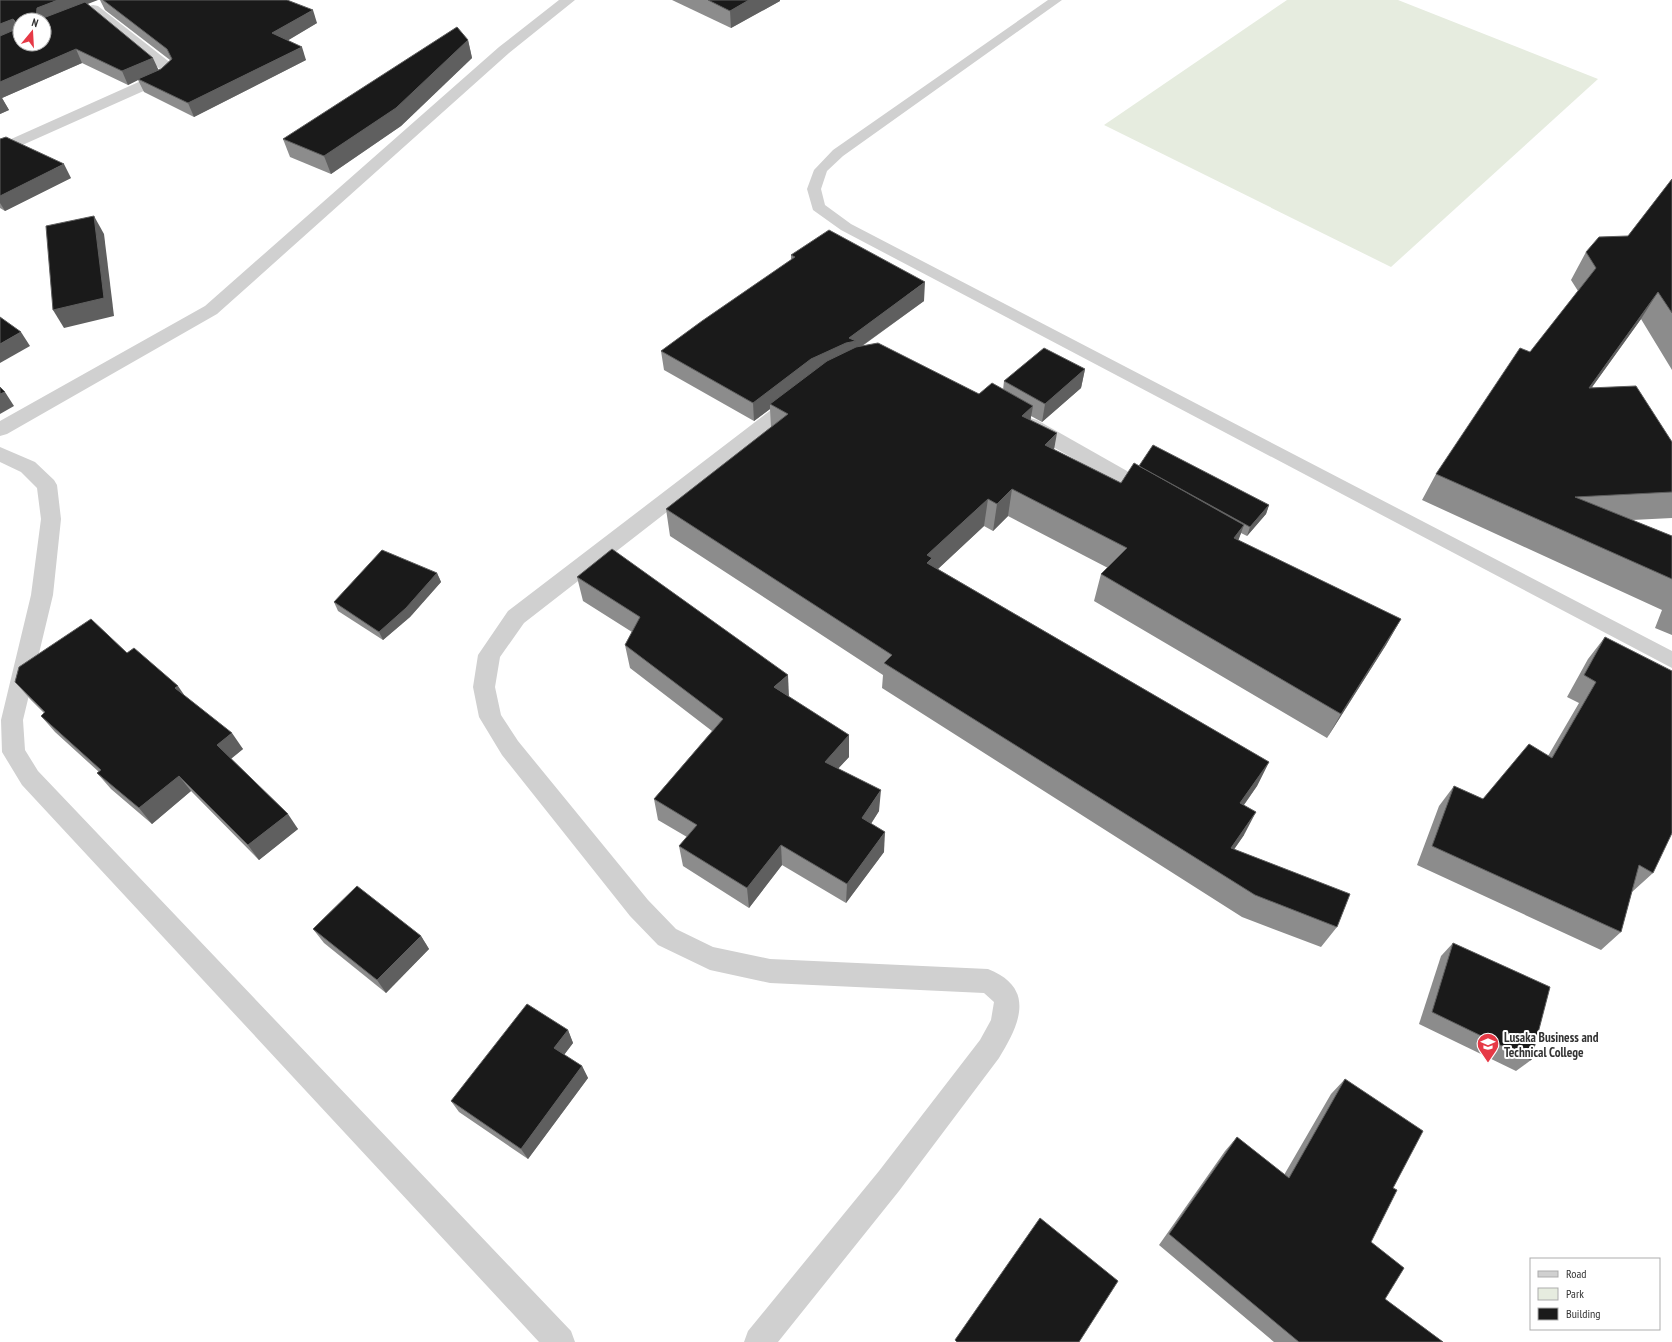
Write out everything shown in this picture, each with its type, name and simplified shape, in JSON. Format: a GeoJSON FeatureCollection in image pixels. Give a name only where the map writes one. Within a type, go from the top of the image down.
{"type":"FeatureCollection","features":[{"type":"Feature","properties":{"kind":"street"},"geometry":{"type":"LineString","coordinates":[[0,429],[211,310],[504,50],[568,0]]}},
{"type":"Feature","properties":{"kind":"street"},"geometry":{"type":"LineString","coordinates":[[79,15],[107,3]]}},
{"type":"Feature","properties":{"kind":"street"},"geometry":{"type":"LineString","coordinates":[[0,150],[161,78],[169,73],[167,67],[93,9]]}},
{"type":"Feature","properties":{"kind":"street"},"geometry":{"type":"LineString","coordinates":[[759,1342],[932,1126],[996,1037],[1000,1031],[1007,1011],[1007,1004],[1004,994],[998,986],[988,980],[770,971],[710,958],[667,937],[639,908],[510,748],[490,717],[484,687],[489,655],[516,617],[813,388]]}},
{"type":"Feature","properties":{"kind":"street"},"geometry":{"type":"LineString","coordinates":[[1012,415],[1170,504]]}},
{"type":"Feature","properties":{"kind":"street"},"geometry":{"type":"LineString","coordinates":[[0,454],[28,468],[47,485],[51,519],[42,594],[12,720],[14,752],[30,778],[560,1342]]}},
{"type":"Feature","properties":{"kind":"lane"},"geometry":{"type":"LineString","coordinates":[[1056,0],[838,153],[821,170],[814,189],[818,207],[846,228],[1672,660]]}},
{"type":"Feature","properties":{"kind":"green space"},"geometry":{"type":"Polygon","coordinates":[[[1287,0],[1398,0],[1598,79],[1391,267],[1104,125],[1287,0]]]}},
{"type":"Feature","properties":{"kind":"building"},"geometry":{"type":"Polygon","coordinates":[[[0,0],[58,0],[37,8],[37,12],[12,12],[12,19],[0,24],[0,0]]]}},
{"type":"Feature","properties":{"kind":"building"},"geometry":{"type":"Polygon","coordinates":[[[103,0],[287,0],[313,10],[272,33],[302,47],[188,103],[138,79],[161,69],[172,59],[167,49],[103,0]]]}},
{"type":"Feature","properties":{"kind":"building"},"geometry":{"type":"Polygon","coordinates":[[[708,0],[749,0],[730,11],[708,0]]]}},
{"type":"Feature","properties":{"kind":"building"},"geometry":{"type":"Polygon","coordinates":[[[85,2],[153,58],[122,71],[76,49],[0,82],[0,36],[12,31],[12,52],[52,52],[52,15],[85,2]]]}},
{"type":"Feature","properties":{"kind":"building"},"geometry":{"type":"Polygon","coordinates":[[[457,27],[468,40],[396,108],[324,156],[283,139],[457,27]]]}},
{"type":"Feature","properties":{"kind":"building"},"geometry":{"type":"Polygon","coordinates":[[[6,137],[64,164],[0,196],[0,139],[6,137]]]}},
{"type":"Feature","properties":{"kind":"building"},"geometry":{"type":"Polygon","coordinates":[[[1672,179],[1672,313],[1658,292],[1589,388],[1636,386],[1672,442],[1672,492],[1575,497],[1672,536],[1672,579],[1436,474],[1520,348],[1530,352],[1596,268],[1586,252],[1599,237],[1628,236],[1672,179]]]}},
{"type":"Feature","properties":{"kind":"building"},"geometry":{"type":"Polygon","coordinates":[[[94,216],[104,298],[53,310],[46,226],[94,216]]]}},
{"type":"Feature","properties":{"kind":"building"},"geometry":{"type":"Polygon","coordinates":[[[829,230],[925,282],[849,338],[856,341],[846,343],[811,359],[753,403],[661,351],[795,257],[791,255],[829,230]]]}},
{"type":"Feature","properties":{"kind":"building"},"geometry":{"type":"Polygon","coordinates":[[[0,317],[21,332],[0,344],[0,317]]]}},
{"type":"Feature","properties":{"kind":"building"},"geometry":{"type":"Polygon","coordinates":[[[878,343],[979,394],[992,383],[1033,406],[1022,416],[1057,433],[1045,445],[1121,483],[1134,463],[1244,525],[1234,538],[1401,619],[1341,714],[1101,574],[1127,548],[1012,489],[997,504],[988,499],[927,555],[932,558],[927,563],[1269,762],[1240,803],[1256,812],[1231,848],[1350,894],[1337,927],[1255,895],[884,663],[892,655],[666,509],[788,414],[770,404],[827,361],[856,347],[878,343]]]}},
{"type":"Feature","properties":{"kind":"building"},"geometry":{"type":"Polygon","coordinates":[[[1044,348],[1085,369],[1045,404],[1004,381],[1044,348]]]}},
{"type":"Feature","properties":{"kind":"building"},"geometry":{"type":"Polygon","coordinates":[[[0,387],[5,392],[0,394],[0,387]]]}},
{"type":"Feature","properties":{"kind":"building"},"geometry":{"type":"Polygon","coordinates":[[[1153,445],[1269,505],[1250,527],[1139,466],[1153,445]]]}},
{"type":"Feature","properties":{"kind":"building"},"geometry":{"type":"Polygon","coordinates":[[[612,549],[788,675],[774,687],[849,735],[825,762],[881,790],[862,818],[885,832],[847,884],[781,845],[747,888],[679,846],[697,825],[654,799],[723,719],[625,645],[640,617],[577,577],[612,549]]]}},
{"type":"Feature","properties":{"kind":"building"},"geometry":{"type":"Polygon","coordinates":[[[382,550],[437,573],[406,608],[379,632],[334,602],[382,550]]]}},
{"type":"Feature","properties":{"kind":"building"},"geometry":{"type":"Polygon","coordinates":[[[91,619],[127,653],[134,648],[178,686],[175,688],[232,733],[217,745],[288,814],[248,845],[179,776],[139,808],[97,773],[101,770],[41,716],[45,712],[15,682],[19,667],[91,619]]]}},
{"type":"Feature","properties":{"kind":"building"},"geometry":{"type":"Polygon","coordinates":[[[1605,637],[1672,671],[1672,833],[1653,873],[1639,865],[1621,932],[1432,846],[1454,786],[1483,799],[1529,744],[1552,758],[1596,682],[1584,675],[1605,637]]]}},
{"type":"Feature","properties":{"kind":"building"},"geometry":{"type":"Polygon","coordinates":[[[357,886],[421,936],[377,980],[313,929],[357,886]]]}},
{"type":"Feature","properties":{"kind":"building"},"geometry":{"type":"Polygon","coordinates":[[[1453,943],[1550,987],[1531,1060],[1432,1012],[1453,943]]]}},
{"type":"Feature","properties":{"kind":"building"},"geometry":{"type":"Polygon","coordinates":[[[527,1004],[568,1030],[554,1048],[582,1066],[521,1149],[451,1101],[527,1004]]]}},
{"type":"Feature","properties":{"kind":"building"},"geometry":{"type":"Polygon","coordinates":[[[1345,1079],[1423,1131],[1393,1188],[1397,1190],[1371,1242],[1404,1268],[1385,1299],[1443,1342],[1299,1342],[1169,1234],[1237,1137],[1289,1178],[1345,1079]]]}},
{"type":"Feature","properties":{"kind":"building"},"geometry":{"type":"Polygon","coordinates":[[[1040,1218],[1118,1281],[1079,1342],[957,1342],[955,1340],[1040,1218]]]}},
{"type":"Feature","properties":{"kind":"place","name":"Lusaka Business and Technical College"},"geometry":{"type":"Point","coordinates":[1488,1064]}}]}
